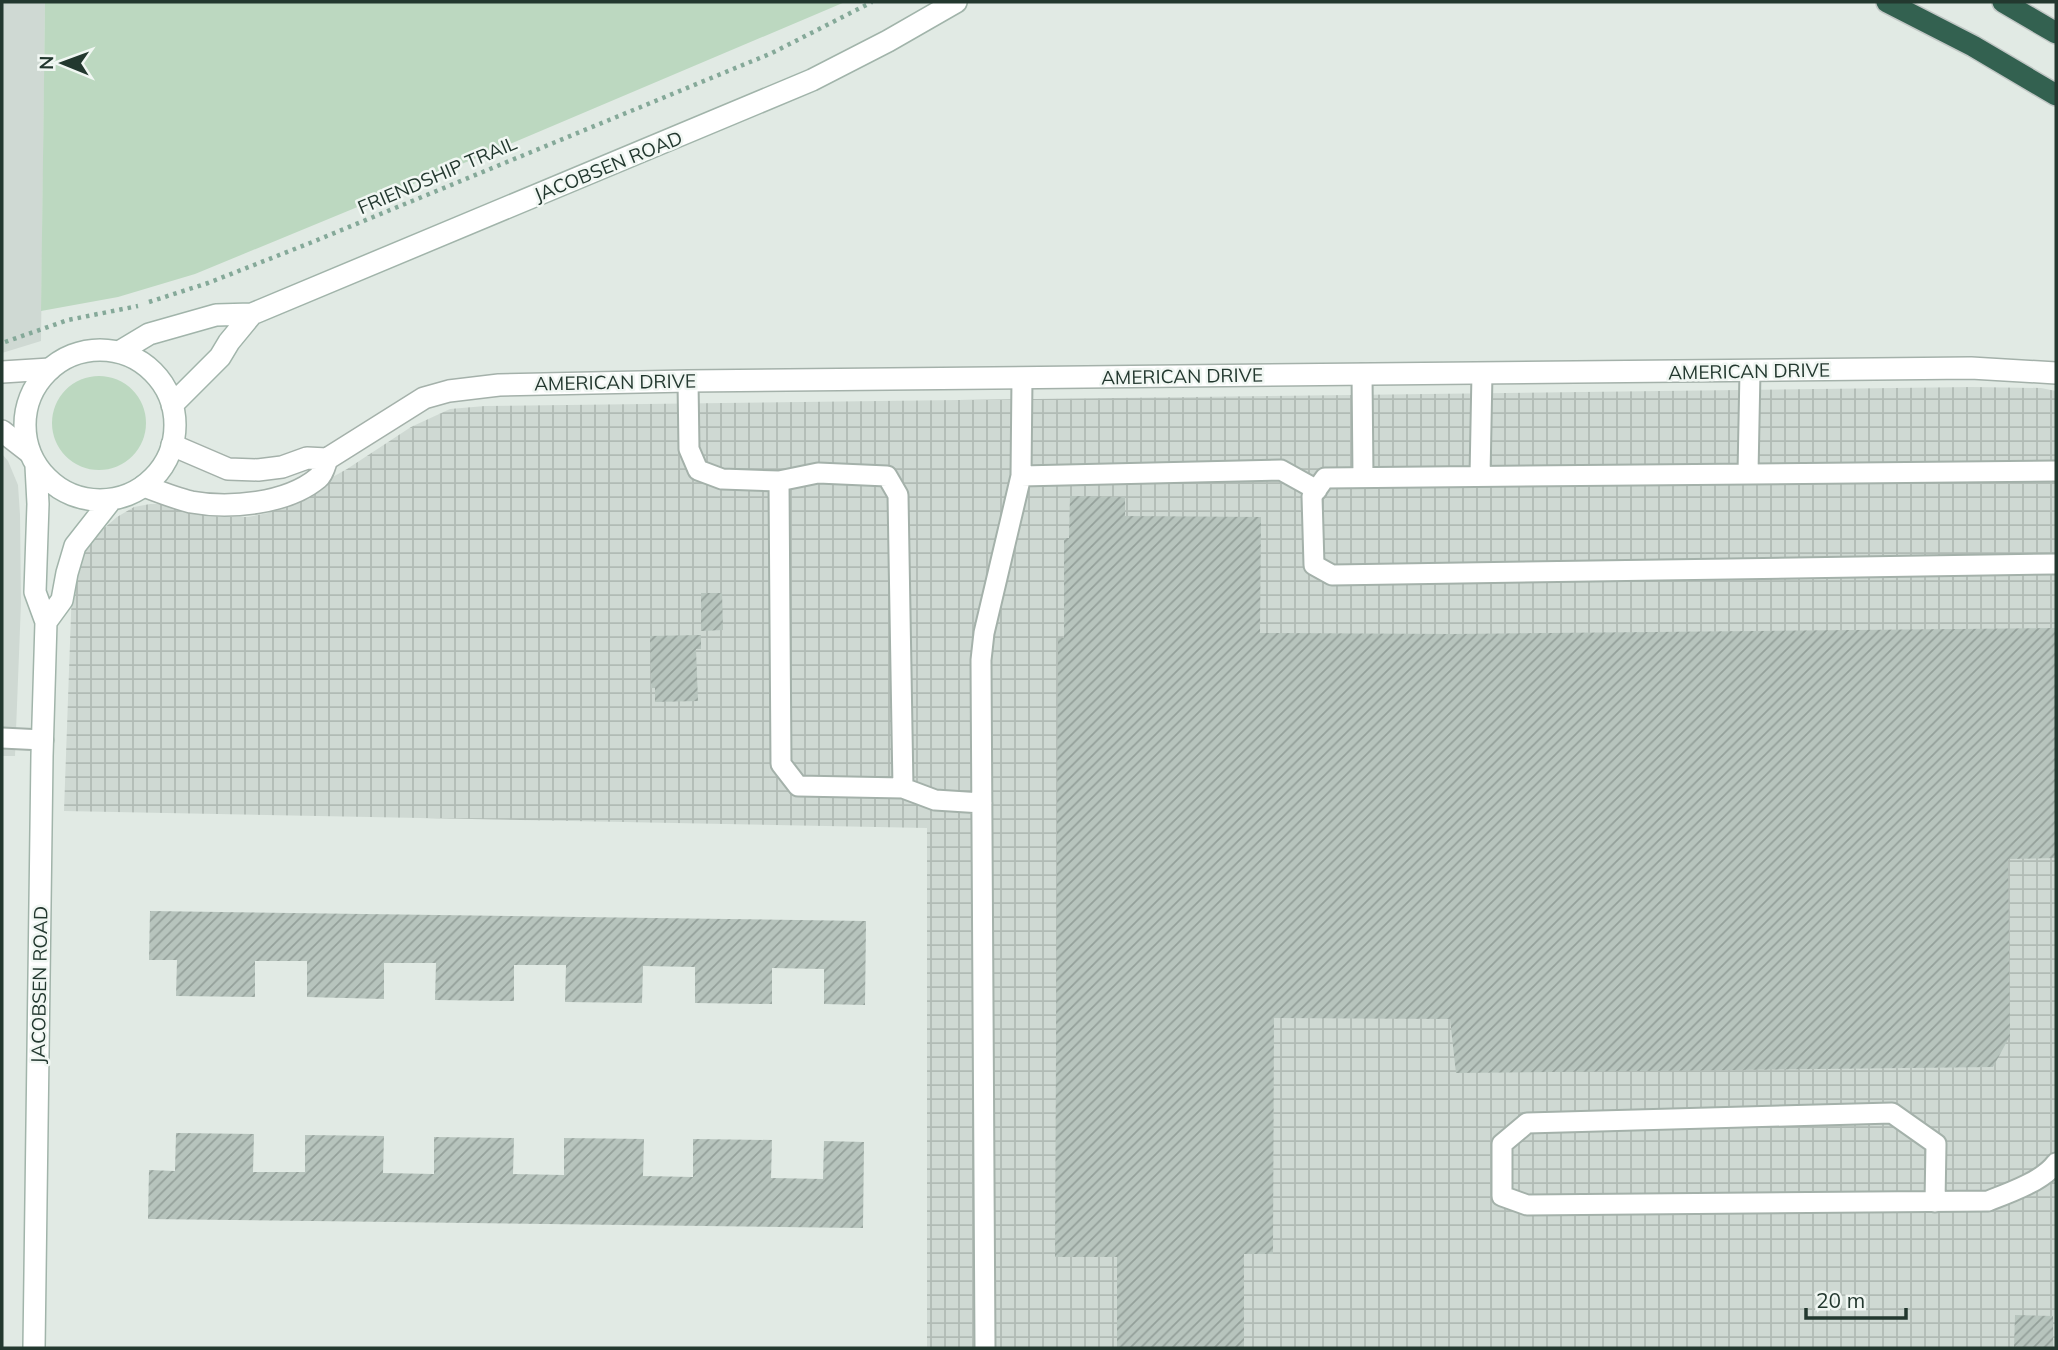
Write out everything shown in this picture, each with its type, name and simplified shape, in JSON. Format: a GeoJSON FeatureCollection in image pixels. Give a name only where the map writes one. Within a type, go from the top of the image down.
{"type":"FeatureCollection","features":[{"type":"Feature","properties":{"kind":"highway"},"geometry":{"type":"LineString","coordinates":[[1887,2],[2056,95]]}},
{"type":"Feature","properties":{"kind":"highway"},"geometry":{"type":"LineString","coordinates":[[2003,2],[2056,33]]}},
{"type":"Feature","properties":{"kind":"main road","name":"JACOBSEN ROAD"},"geometry":{"type":"LineString","coordinates":[[119,352],[149,334],[216,314],[252,314],[812,80],[956,2]]}},
{"type":"Feature","properties":{"kind":"main road","name":"JACOBSEN ROAD"},"geometry":{"type":"LineString","coordinates":[[172,405],[220,357],[252,314]]}},
{"type":"Feature","properties":{"kind":"main road"},"geometry":{"type":"LineString","coordinates":[[2,431],[33,459],[51,483],[69,494],[89,500],[111,500],[128,495],[157,474],[172,445],[175,425],[172,405],[161,382],[143,363],[119,352],[95,350],[71,355],[50,369],[35,386],[26,407],[24,430],[33,459]]}},
{"type":"Feature","properties":{"kind":"main road","name":"AMERICAN DRIVE"},"geometry":{"type":"LineString","coordinates":[[172,445],[228,468],[258,470],[282,467],[307,458],[327,459],[424,398],[449,391],[499,384],[1971,368],[2056,373]]}},
{"type":"Feature","properties":{"kind":"main road"},"geometry":{"type":"LineString","coordinates":[[2,372],[50,369]]}},
{"type":"Feature","properties":{"kind":"main road","name":"JACOBSEN ROAD"},"geometry":{"type":"LineString","coordinates":[[33,459],[38,504],[35,592],[47,622],[34,1348]]}},
{"type":"Feature","properties":{"kind":"main road","name":"AMERICAN DRIVE"},"geometry":{"type":"LineString","coordinates":[[144,486],[194,502],[236,505],[290,495],[320,477],[327,459]]}},
{"type":"Feature","properties":{"kind":"main road","name":"JACOBSEN ROAD"},"geometry":{"type":"LineString","coordinates":[[47,622],[62,600],[75,546],[111,500]]}},
{"type":"Feature","properties":{"kind":"lane"},"geometry":{"type":"LineString","coordinates":[[1748,473],[1750,371]]}},
{"type":"Feature","properties":{"kind":"lane"},"geometry":{"type":"LineString","coordinates":[[1480,476],[1482,373]]}},
{"type":"Feature","properties":{"kind":"lane"},"geometry":{"type":"LineString","coordinates":[[1362,374],[1363,477]]}},
{"type":"Feature","properties":{"kind":"lane"},"geometry":{"type":"LineString","coordinates":[[985,1348],[981,660],[984,634],[1021,476],[1022,378]]}},
{"type":"Feature","properties":{"kind":"lane"},"geometry":{"type":"LineString","coordinates":[[688,381],[689,449],[698,470],[722,479],[779,481],[818,473],[887,476],[898,495],[903,788]]}},
{"type":"Feature","properties":{"kind":"lane"},"geometry":{"type":"LineString","coordinates":[[1021,476],[1281,470],[1317,489]]}},
{"type":"Feature","properties":{"kind":"lane"},"geometry":{"type":"LineString","coordinates":[[2056,471],[1325,478],[1312,496],[1314,565],[1332,575],[2056,564]]}},
{"type":"Feature","properties":{"kind":"lane"},"geometry":{"type":"LineString","coordinates":[[779,481],[781,764],[798,786],[903,788],[935,800],[982,803]]}},
{"type":"Feature","properties":{"kind":"lane"},"geometry":{"type":"LineString","coordinates":[[2,738],[43,740]]}},
{"type":"Feature","properties":{"kind":"lane"},"geometry":{"type":"LineString","coordinates":[[1935,1202],[1936,1144],[1892,1113],[1527,1123],[1502,1144],[1502,1196],[1527,1205],[1935,1202],[1988,1201],[2051,1170],[2056,1163]]}},
{"type":"Feature","properties":{"kind":"path","name":"FRIENDSHIP TRAIL"},"geometry":{"type":"LineString","coordinates":[[2,343],[68,320],[136,307],[208,284],[772,53],[872,2]]}},
{"type":"Feature","properties":{"kind":"shaded area"},"geometry":{"type":"Polygon","coordinates":[[[2,2],[45,2],[41,341],[2,353],[2,2]]]}},
{"type":"Feature","properties":{"kind":"shaded area"},"geometry":{"type":"Polygon","coordinates":[[[2041,388],[2056,391],[2056,1348],[927,1348],[927,828],[64,811],[72,587],[84,551],[102,530],[134,507],[150,504],[163,504],[220,517],[248,517],[268,513],[347,469],[411,427],[450,409],[485,406],[2041,388]]]}},
{"type":"Feature","properties":{"kind":"shaded area"},"geometry":{"type":"Polygon","coordinates":[[[2,454],[8,461],[18,485],[20,515],[21,603],[15,756],[2,756],[2,454]]]}},
{"type":"Feature","properties":{"kind":"green space"},"geometry":{"type":"Polygon","coordinates":[[[45,2],[845,2],[195,274],[118,297],[41,311],[45,2]]]}},
{"type":"Feature","properties":{"kind":"green space"},"geometry":{"type":"Polygon","coordinates":[[[99,376],[117,379],[132,390],[143,405],[146,423],[143,441],[132,456],[117,467],[99,470],[81,467],[66,456],[55,441],[52,423],[55,405],[66,390],[81,379],[99,376]]]}},
{"type":"Feature","properties":{"kind":"building"},"geometry":{"type":"Polygon","coordinates":[[[1070,496],[1125,497],[1125,516],[1261,517],[1260,633],[1452,634],[2056,628],[2056,858],[2008,859],[2010,1036],[1993,1067],[1456,1073],[1450,1019],[1274,1018],[1273,1254],[1244,1254],[1244,1348],[1117,1348],[1117,1257],[1055,1257],[1058,638],[1064,638],[1064,538],[1069,538],[1070,496]]]}},
{"type":"Feature","properties":{"kind":"building"},"geometry":{"type":"Polygon","coordinates":[[[701,593],[722,593],[723,630],[701,631],[701,593]]]}},
{"type":"Feature","properties":{"kind":"building"},"geometry":{"type":"Polygon","coordinates":[[[701,635],[701,649],[696,649],[698,701],[655,702],[655,688],[651,688],[650,636],[701,635]]]}},
{"type":"Feature","properties":{"kind":"building"},"geometry":{"type":"Polygon","coordinates":[[[150,911],[866,921],[865,1005],[824,1004],[824,969],[772,968],[772,1004],[695,1003],[695,967],[643,966],[642,1003],[565,1002],[566,965],[514,965],[514,1001],[435,1000],[436,963],[384,963],[384,999],[307,997],[307,961],[255,961],[255,997],[176,996],[177,960],[149,960],[150,911]]]}},
{"type":"Feature","properties":{"kind":"building"},"geometry":{"type":"Polygon","coordinates":[[[176,1133],[254,1134],[253,1172],[305,1172],[305,1135],[384,1136],[383,1173],[434,1174],[434,1137],[514,1138],[513,1174],[564,1175],[564,1138],[644,1139],[643,1176],[693,1177],[693,1139],[772,1140],[771,1178],[823,1179],[824,1141],[864,1142],[863,1228],[148,1219],[149,1170],[175,1171],[176,1133]]]}},
{"type":"Feature","properties":{"kind":"building"},"geometry":{"type":"Polygon","coordinates":[[[2015,1315],[2053,1316],[2053,1348],[2014,1348],[2015,1315]]]}}]}
